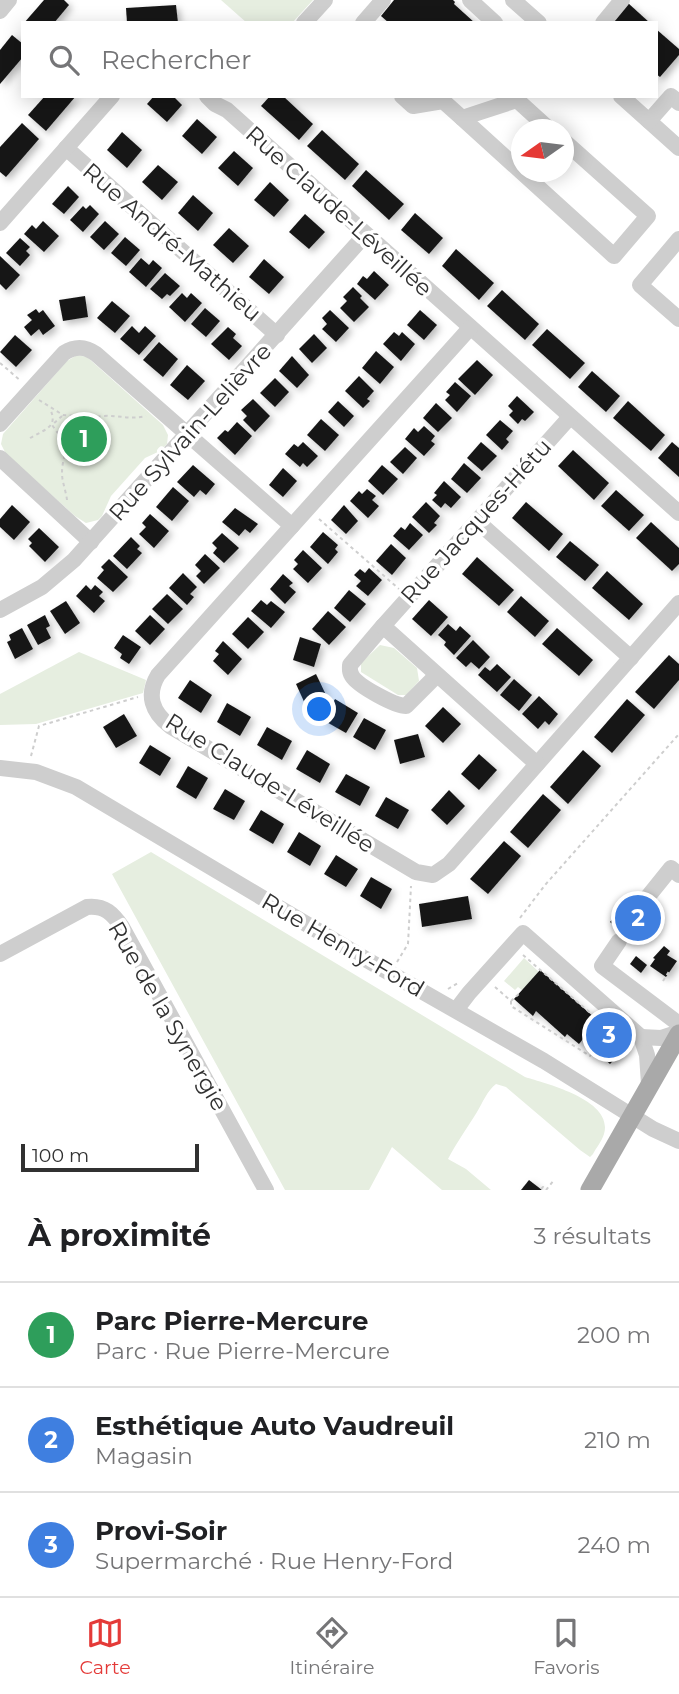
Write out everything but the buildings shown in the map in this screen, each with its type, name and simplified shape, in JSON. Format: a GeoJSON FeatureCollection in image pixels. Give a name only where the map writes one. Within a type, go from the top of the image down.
{"type":"FeatureCollection","features":[{"type":"Feature","properties":{"kind":"main road"},"geometry":{"type":"LineString","coordinates":[[590,1190],[679,1033]]}},
{"type":"Feature","properties":{"kind":"street"},"geometry":{"type":"LineString","coordinates":[[0,11],[9,0]]}},
{"type":"Feature","properties":{"kind":"street"},"geometry":{"type":"LineString","coordinates":[[306,21],[325,0]]}},
{"type":"Feature","properties":{"kind":"street"},"geometry":{"type":"LineString","coordinates":[[365,21],[383,0]]}},
{"type":"Feature","properties":{"kind":"street"},"geometry":{"type":"LineString","coordinates":[[470,0],[493,21]]}},
{"type":"Feature","properties":{"kind":"street"},"geometry":{"type":"LineString","coordinates":[[513,0],[537,21]]}},
{"type":"Feature","properties":{"kind":"street"},"geometry":{"type":"LineString","coordinates":[[605,21],[622,0]]}},
{"type":"Feature","properties":{"kind":"street"},"geometry":{"type":"LineString","coordinates":[[649,121],[676,95]]}},
{"type":"Feature","properties":{"kind":"street"},"geometry":{"type":"LineString","coordinates":[[0,223],[110,98]]}},
{"type":"Feature","properties":{"kind":"street","name":"Rue Claude-Léveillée"},"geometry":{"type":"LineString","coordinates":[[209,98],[227,110],[679,513]]}},
{"type":"Feature","properties":{"kind":"street"},"geometry":{"type":"LineString","coordinates":[[227,110],[236,98]]}},
{"type":"Feature","properties":{"kind":"street"},"geometry":{"type":"LineString","coordinates":[[404,98],[413,106],[443,102],[511,162]]}},
{"type":"Feature","properties":{"kind":"street"},"geometry":{"type":"LineString","coordinates":[[628,98],[679,148]]}},
{"type":"Feature","properties":{"kind":"street"},"geometry":{"type":"LineString","coordinates":[[462,118],[517,100],[538,119]]}},
{"type":"Feature","properties":{"kind":"street","name":"Rue André-Mathieu"},"geometry":{"type":"LineString","coordinates":[[66,148],[277,335]]}},
{"type":"Feature","properties":{"kind":"street"},"geometry":{"type":"LineString","coordinates":[[532,182],[614,256],[648,216],[574,150]]}},
{"type":"Feature","properties":{"kind":"street","name":"Rue Sylvain-Lelièvre"},"geometry":{"type":"LineString","coordinates":[[0,610],[68,567],[365,235]]}},
{"type":"Feature","properties":{"kind":"street"},"geometry":{"type":"LineString","coordinates":[[679,239],[640,285],[679,319]]}},
{"type":"Feature","properties":{"kind":"street","name":"Rue Claude-Léveillée"},"geometry":{"type":"LineString","coordinates":[[470,328],[158,675],[153,683],[151,696],[158,716],[170,726],[422,874],[433,874],[443,870],[679,603]]}},
{"type":"Feature","properties":{"kind":"street"},"geometry":{"type":"LineString","coordinates":[[0,424],[64,353],[81,347],[96,354],[292,526]]}},
{"type":"Feature","properties":{"kind":"street","name":"Rue Jacques-Hétu"},"geometry":{"type":"LineString","coordinates":[[437,675],[406,706],[397,705],[356,680],[350,665],[570,417]]}},
{"type":"Feature","properties":{"kind":"street"},"geometry":{"type":"LineString","coordinates":[[0,458],[91,541]]}},
{"type":"Feature","properties":{"kind":"street"},"geometry":{"type":"LineString","coordinates":[[477,520],[631,658]]}},
{"type":"Feature","properties":{"kind":"street"},"geometry":{"type":"LineString","coordinates":[[383,626],[537,764]]}},
{"type":"Feature","properties":{"kind":"street","name":"Rue Henry-Ford"},"geometry":{"type":"LineString","coordinates":[[0,768],[36,772],[76,787],[590,1088],[632,1116],[679,1141]]}},
{"type":"Feature","properties":{"kind":"street"},"geometry":{"type":"LineString","coordinates":[[642,904],[671,868],[679,874]]}},
{"type":"Feature","properties":{"kind":"street","name":"Rue de la Synergie"},"geometry":{"type":"LineString","coordinates":[[0,954],[80,910],[95,906],[108,911],[122,927],[266,1190]]}},
{"type":"Feature","properties":{"kind":"street"},"geometry":{"type":"LineString","coordinates":[[456,1010],[523,933],[640,1037],[647,1055],[649,1084]]}},
{"type":"Feature","properties":{"kind":"street"},"geometry":{"type":"LineString","coordinates":[[619,941],[602,966],[679,1024]]}},
{"type":"Feature","properties":{"kind":"street"},"geometry":{"type":"LineString","coordinates":[[640,1037],[662,1038],[679,1033]]}},
{"type":"Feature","properties":{"kind":"path"},"geometry":{"type":"LineString","coordinates":[[0,363],[24,384]]}},
{"type":"Feature","properties":{"kind":"path"},"geometry":{"type":"LineString","coordinates":[[35,397],[63,415],[136,418],[150,414]]}},
{"type":"Feature","properties":{"kind":"path"},"geometry":{"type":"LineString","coordinates":[[50,408],[53,415],[52,425],[68,447]]}},
{"type":"Feature","properties":{"kind":"path"},"geometry":{"type":"LineString","coordinates":[[30,438],[63,415]]}},
{"type":"Feature","properties":{"kind":"path"},"geometry":{"type":"LineString","coordinates":[[67,502],[62,471],[68,447],[82,425],[93,417]]}},
{"type":"Feature","properties":{"kind":"path"},"geometry":{"type":"LineString","coordinates":[[315,515],[402,592]]}},
{"type":"Feature","properties":{"kind":"path"},"geometry":{"type":"LineString","coordinates":[[30,760],[39,726],[142,696]]}},
{"type":"Feature","properties":{"kind":"path"},"geometry":{"type":"LineString","coordinates":[[519,919],[545,885],[679,734]]}},
{"type":"Feature","properties":{"kind":"path"},"geometry":{"type":"LineString","coordinates":[[396,964],[408,944],[411,878]]}},
{"type":"Feature","properties":{"kind":"path"},"geometry":{"type":"LineString","coordinates":[[525,957],[610,1031]]}},
{"type":"Feature","properties":{"kind":"path"},"geometry":{"type":"LineString","coordinates":[[663,981],[670,970]]}},
{"type":"Feature","properties":{"kind":"path"},"geometry":{"type":"LineString","coordinates":[[444,990],[464,979]]}},
{"type":"Feature","properties":{"kind":"path"},"geometry":{"type":"LineString","coordinates":[[497,988],[511,1001],[511,1006],[590,1056],[594,1050]]}},
{"type":"Feature","properties":{"kind":"path"},"geometry":{"type":"LineString","coordinates":[[511,1001],[520,993]]}},
{"type":"Feature","properties":{"kind":"path"},"geometry":{"type":"LineString","coordinates":[[545,1027],[550,1023]]}},
{"type":"Feature","properties":{"kind":"path"},"geometry":{"type":"LineString","coordinates":[[569,1043],[573,1039]]}},
{"type":"Feature","properties":{"kind":"path"},"geometry":{"type":"LineString","coordinates":[[541,1189],[543,1187],[546,1190],[554,1180]]}},
{"type":"Feature","properties":{"kind":"shaded area"},"geometry":{"type":"Polygon","coordinates":[[[221,0],[313,0],[294,21],[245,21],[221,0]]]}},
{"type":"Feature","properties":{"kind":"shaded area"},"geometry":{"type":"Polygon","coordinates":[[[77,355],[87,357],[163,425],[168,435],[167,444],[160,451],[145,458],[111,496],[102,516],[86,523],[6,454],[1,444],[3,434],[67,361],[77,355]]]}},
{"type":"Feature","properties":{"kind":"shaded area"},"geometry":{"type":"Polygon","coordinates":[[[380,645],[394,648],[417,668],[419,681],[406,695],[398,695],[361,672],[361,663],[380,645]]]}},
{"type":"Feature","properties":{"kind":"shaded area"},"geometry":{"type":"Polygon","coordinates":[[[79,652],[146,680],[143,693],[36,724],[0,725],[0,694],[79,652]]]}},
{"type":"Feature","properties":{"kind":"shaded area"},"geometry":{"type":"Polygon","coordinates":[[[151,852],[525,1077],[562,1089],[589,1103],[599,1112],[604,1122],[603,1137],[593,1154],[590,1157],[580,1150],[506,1087],[496,1084],[448,1159],[466,1169],[491,1190],[442,1190],[392,1147],[369,1190],[285,1190],[112,874],[151,852]]]}},
{"type":"Feature","properties":{"kind":"shaded area"},"geometry":{"type":"Polygon","coordinates":[[[524,958],[539,972],[522,990],[518,987],[515,990],[504,981],[524,958]]]}},
{"type":"Feature","properties":{"kind":"place","name":"Parc Pierre-Mercure"},"geometry":{"type":"Point","coordinates":[84,439]}},
{"type":"Feature","properties":{"kind":"place","name":"Esthétique Auto Vaudreuil"},"geometry":{"type":"Point","coordinates":[638,918]}},
{"type":"Feature","properties":{"kind":"place","name":"Provi-Soir"},"geometry":{"type":"Point","coordinates":[609,1035]}}]}
